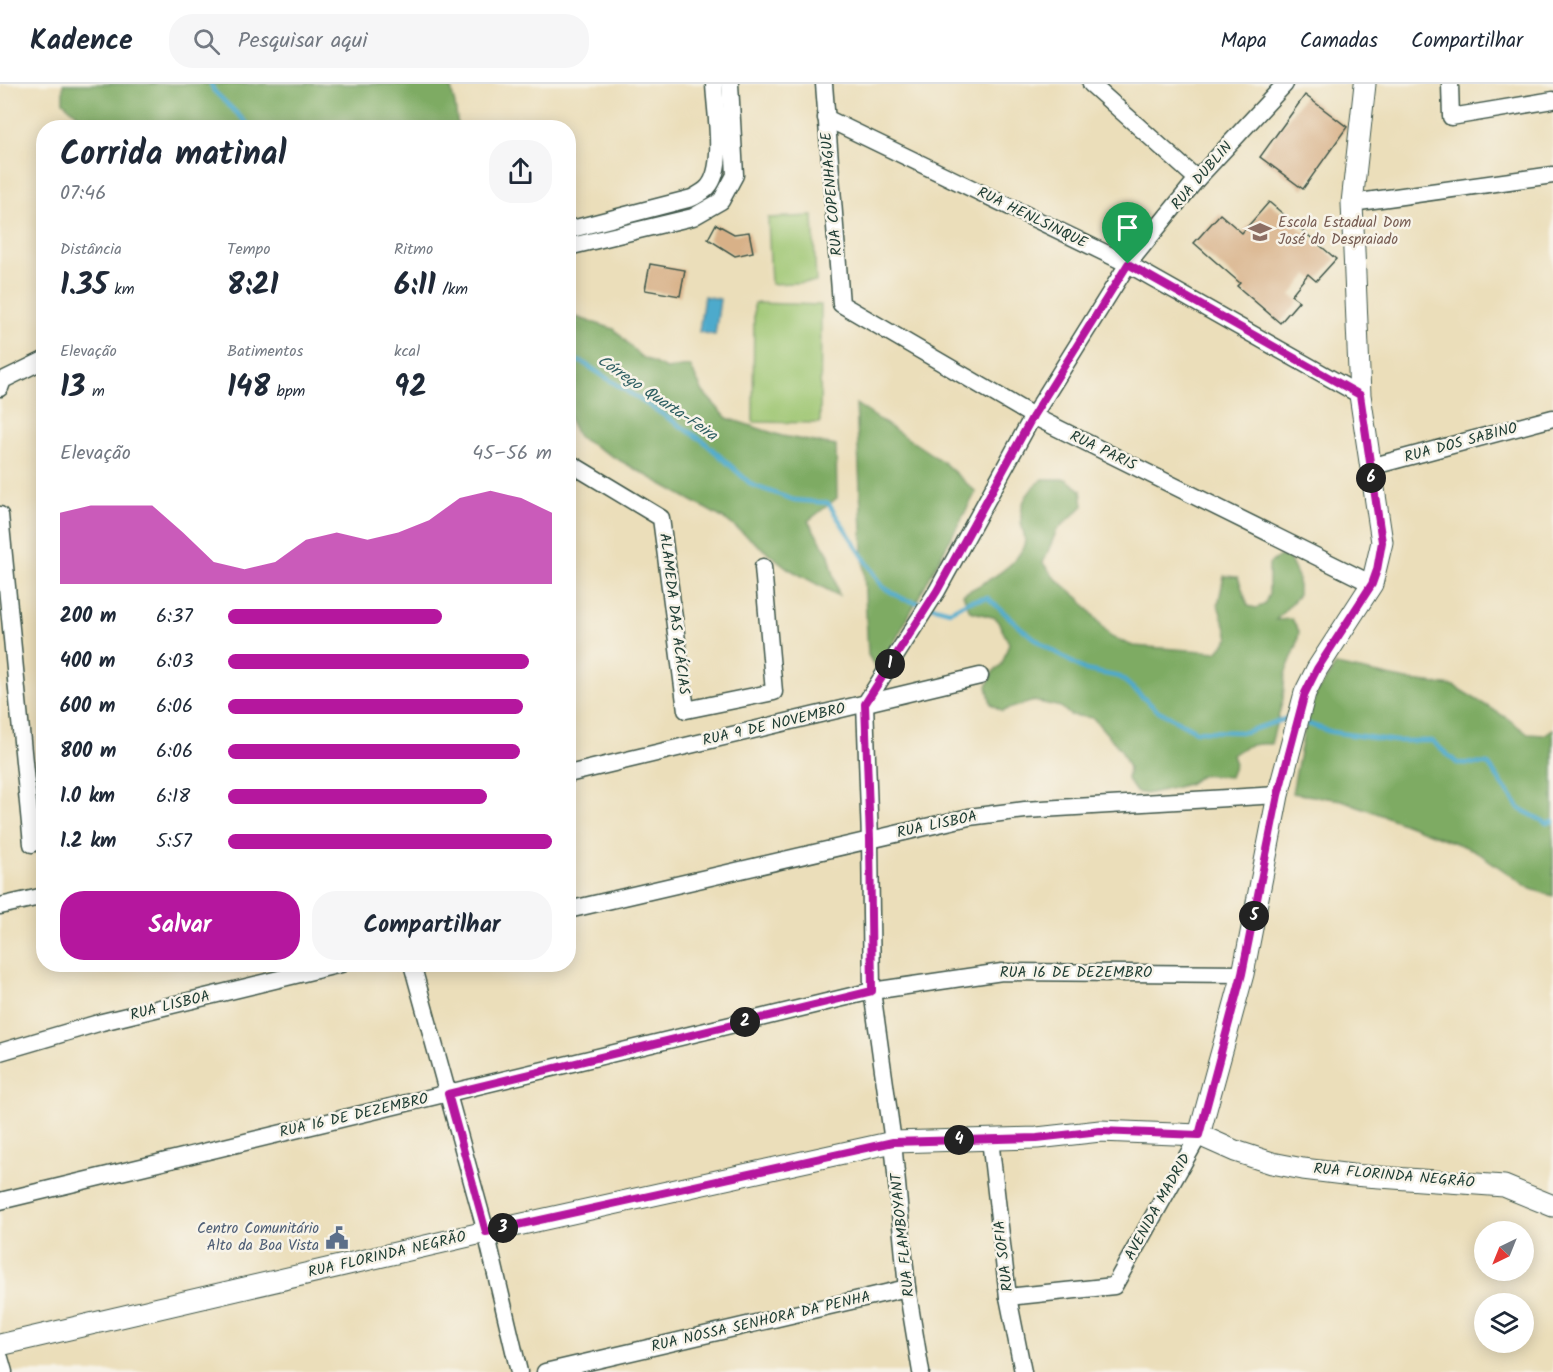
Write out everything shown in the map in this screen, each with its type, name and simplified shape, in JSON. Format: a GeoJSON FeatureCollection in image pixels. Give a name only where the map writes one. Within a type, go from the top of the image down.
{"type":"FeatureCollection","features":[{"type":"Feature","properties":{"kind":"street"},"geometry":{"type":"LineString","coordinates":[[576,228],[692,198],[708,187],[717,171],[714,84]]}},
{"type":"Feature","properties":{"kind":"street"},"geometry":{"type":"LineString","coordinates":[[576,245],[693,218],[721,201],[735,175],[730,84]]}},
{"type":"Feature","properties":{"kind":"street","name":"RUA COPENHAGUE"},"geometry":{"type":"LineString","coordinates":[[824,84],[840,304]]}},
{"type":"Feature","properties":{"kind":"street"},"geometry":{"type":"LineString","coordinates":[[1091,84],[1197,179]]}},
{"type":"Feature","properties":{"kind":"street","name":"RUA DUBLIN"},"geometry":{"type":"LineString","coordinates":[[865,704],[937,591],[1033,416],[1128,264],[1197,179],[1284,84]]}},
{"type":"Feature","properties":{"kind":"street"},"geometry":{"type":"LineString","coordinates":[[1450,84],[1451,117],[1553,100]]}},
{"type":"Feature","properties":{"kind":"street","name":"AVENIDA MADRID"},"geometry":{"type":"LineString","coordinates":[[1008,1297],[1114,1286],[1199,1135],[1242,974],[1278,795],[1300,708],[1317,669],[1372,584],[1382,542],[1360,395],[1352,203],[1360,87]]}},
{"type":"Feature","properties":{"kind":"street","name":"RUA HENLSINQUE"},"geometry":{"type":"LineString","coordinates":[[826,118],[1128,264],[1360,395]]}},
{"type":"Feature","properties":{"kind":"street"},"geometry":{"type":"LineString","coordinates":[[717,171],[735,175]]}},
{"type":"Feature","properties":{"kind":"street"},"geometry":{"type":"LineString","coordinates":[[1352,203],[1553,175]]}},
{"type":"Feature","properties":{"kind":"street"},"geometry":{"type":"LineString","coordinates":[[692,198],[693,218]]}},
{"type":"Feature","properties":{"kind":"street","name":"RUA PARIS"},"geometry":{"type":"LineString","coordinates":[[840,304],[1033,416],[1372,584]]}},
{"type":"Feature","properties":{"kind":"street"},"geometry":{"type":"LineString","coordinates":[[0,388],[3,380],[36,364]]}},
{"type":"Feature","properties":{"kind":"street","name":"RUA DOS SABINO"},"geometry":{"type":"LineString","coordinates":[[1370,467],[1553,418]]}},
{"type":"Feature","properties":{"kind":"street","name":"ALAMEDA DAS ACÁCIAS"},"geometry":{"type":"LineString","coordinates":[[576,467],[661,518],[686,710],[774,692],[763,567]]}},
{"type":"Feature","properties":{"kind":"street"},"geometry":{"type":"LineString","coordinates":[[0,515],[32,844]]}},
{"type":"Feature","properties":{"kind":"street","name":"RUA 9 DE NOVEMBRO"},"geometry":{"type":"LineString","coordinates":[[576,772],[980,676]]}},
{"type":"Feature","properties":{"kind":"street","name":"RUA FLAMBOYANT"},"geometry":{"type":"LineString","coordinates":[[865,704],[872,991],[893,1142],[907,1288],[921,1372]]}},
{"type":"Feature","properties":{"kind":"street","name":"RUA LISBOA"},"geometry":{"type":"LineString","coordinates":[[576,908],[969,817],[1025,810],[1278,795]]}},
{"type":"Feature","properties":{"kind":"street"},"geometry":{"type":"LineString","coordinates":[[0,906],[36,898]]}},
{"type":"Feature","properties":{"kind":"street","name":"RUA LISBOA"},"geometry":{"type":"LineString","coordinates":[[0,1052],[102,1022],[308,972]]}},
{"type":"Feature","properties":{"kind":"street"},"geometry":{"type":"LineString","coordinates":[[414,972],[486,1232],[519,1372]]}},
{"type":"Feature","properties":{"kind":"street","name":"RUA 16 DE DEZEMBRO"},"geometry":{"type":"LineString","coordinates":[[0,1201],[872,991],[1002,972],[1242,974]]}},
{"type":"Feature","properties":{"kind":"street","name":"RUA FLORINDA NEGRÃO"},"geometry":{"type":"LineString","coordinates":[[0,1345],[486,1232],[893,1142],[1037,1138],[1100,1131],[1199,1135],[1235,1151],[1272,1163],[1352,1175],[1504,1186],[1553,1206]]}},
{"type":"Feature","properties":{"kind":"street","name":"RUA SOFIA"},"geometry":{"type":"LineString","coordinates":[[990,1139],[1008,1297],[1023,1372]]}},
{"type":"Feature","properties":{"kind":"street","name":"RUA NOSSA SENHORA DA PENHA"},"geometry":{"type":"LineString","coordinates":[[545,1372],[907,1288]]}},
{"type":"Feature","properties":{"kind":"street"},"geometry":{"type":"LineString","coordinates":[[0,1358],[4,1372]]}},
{"type":"Feature","properties":{"kind":"green space"},"geometry":{"type":"Polygon","coordinates":[[[63,84],[450,84],[457,120],[81,120],[63,102],[63,84]]]}},
{"type":"Feature","properties":{"kind":"green space"},"geometry":{"type":"Polygon","coordinates":[[[813,216],[816,282],[771,284],[768,218],[813,216]]]}},
{"type":"Feature","properties":{"kind":"green space"},"geometry":{"type":"Polygon","coordinates":[[[754,303],[821,305],[820,423],[753,422],[754,303]]]}},
{"type":"Feature","properties":{"kind":"green space"},"geometry":{"type":"Polygon","coordinates":[[[576,317],[614,329],[640,356],[666,369],[690,366],[703,392],[727,418],[782,436],[836,446],[837,498],[808,521],[829,555],[839,596],[789,569],[726,520],[578,437],[576,433],[576,317]]]}},
{"type":"Feature","properties":{"kind":"green space"},"geometry":{"type":"Polygon","coordinates":[[[856,404],[943,462],[976,492],[878,672],[868,655],[856,404]]]}},
{"type":"Feature","properties":{"kind":"green space"},"geometry":{"type":"Polygon","coordinates":[[[1043,479],[1066,479],[1081,490],[1083,506],[1057,530],[1043,563],[1053,576],[1080,599],[1111,637],[1133,646],[1217,652],[1229,638],[1218,605],[1224,576],[1238,577],[1248,606],[1256,608],[1264,605],[1269,594],[1269,564],[1280,556],[1289,558],[1298,577],[1298,596],[1276,620],[1292,619],[1299,631],[1297,645],[1285,674],[1283,699],[1271,744],[1250,745],[1232,755],[1235,764],[1230,777],[1202,775],[1188,784],[1173,788],[1146,794],[1136,792],[1127,779],[1129,768],[1121,750],[1093,718],[1070,715],[1061,707],[1034,701],[1002,711],[991,704],[987,686],[993,672],[1002,664],[1009,643],[996,618],[970,611],[963,594],[1007,568],[1020,553],[1025,541],[1021,519],[1022,506],[1028,494],[1043,479]]]}},
{"type":"Feature","properties":{"kind":"green space"},"geometry":{"type":"Polygon","coordinates":[[[1336,665],[1412,681],[1454,686],[1507,718],[1528,734],[1544,735],[1553,729],[1553,896],[1531,889],[1474,850],[1342,800],[1292,793],[1307,717],[1317,692],[1336,665]]]}},
{"type":"Feature","properties":{"kind":"water"},"geometry":{"type":"Polygon","coordinates":[[[704,296],[720,299],[715,335],[699,332],[704,296]]]}},
{"type":"Feature","properties":{"kind":"building"},"geometry":{"type":"Polygon","coordinates":[[[1305,95],[1347,127],[1303,189],[1260,157],[1305,95]]]}},
{"type":"Feature","properties":{"kind":"building"},"geometry":{"type":"Polygon","coordinates":[[[1269,202],[1336,259],[1316,281],[1308,274],[1291,295],[1299,301],[1280,323],[1237,286],[1240,283],[1194,243],[1220,214],[1242,233],[1269,202]]]}},
{"type":"Feature","properties":{"kind":"building"},"geometry":{"type":"Polygon","coordinates":[[[716,224],[734,234],[749,232],[753,252],[735,256],[708,239],[716,224]]]}},
{"type":"Feature","properties":{"kind":"building"},"geometry":{"type":"Polygon","coordinates":[[[650,264],[685,270],[680,296],[645,290],[650,264]]]}},
{"type":"Feature","properties":{"kind":"waterway","name":"Córrego Quarta-Feira"},"geometry":{"type":"LineString","coordinates":[[211,84],[214,91],[244,120]]}},
{"type":"Feature","properties":{"kind":"waterway","name":"Córrego Quarta-Feira"},"geometry":{"type":"LineString","coordinates":[[576,361],[582,362],[702,440],[752,485],[794,500],[828,503],[883,587],[903,599],[923,604]]}},
{"type":"Feature","properties":{"kind":"waterway","name":"Córrego Quarta-Feira"},"geometry":{"type":"LineString","coordinates":[[931,606],[950,611],[969,601],[988,598],[1045,646],[1085,670],[1120,677],[1157,710],[1196,731],[1245,732],[1291,719]]}},
{"type":"Feature","properties":{"kind":"waterway","name":"Córrego Quarta-Feira"},"geometry":{"type":"LineString","coordinates":[[1302,722],[1332,732],[1395,741],[1432,741],[1457,763],[1488,764],[1520,809],[1547,823],[1553,821]]}},
{"type":"Feature","properties":{"kind":"place","name":"Escola Estadual Dom José do Despraiado"},"geometry":{"type":"Point","coordinates":[1260,232]}},
{"type":"Feature","properties":{"kind":"place","name":"Centro Comunitário Alto da Boa Vista"},"geometry":{"type":"Point","coordinates":[337,1238]}},
{"type":"Feature","properties":{"kind":"route"},"geometry":{"type":"LineString","coordinates":[[1128,264],[1360,395],[1382,542],[1372,584],[1317,669],[1305,693],[1278,795],[1242,974],[1199,1135],[1100,1131],[1037,1138],[893,1142],[486,1232],[448,1094],[872,991],[865,704],[937,591],[1033,416],[1128,264]]}}]}
